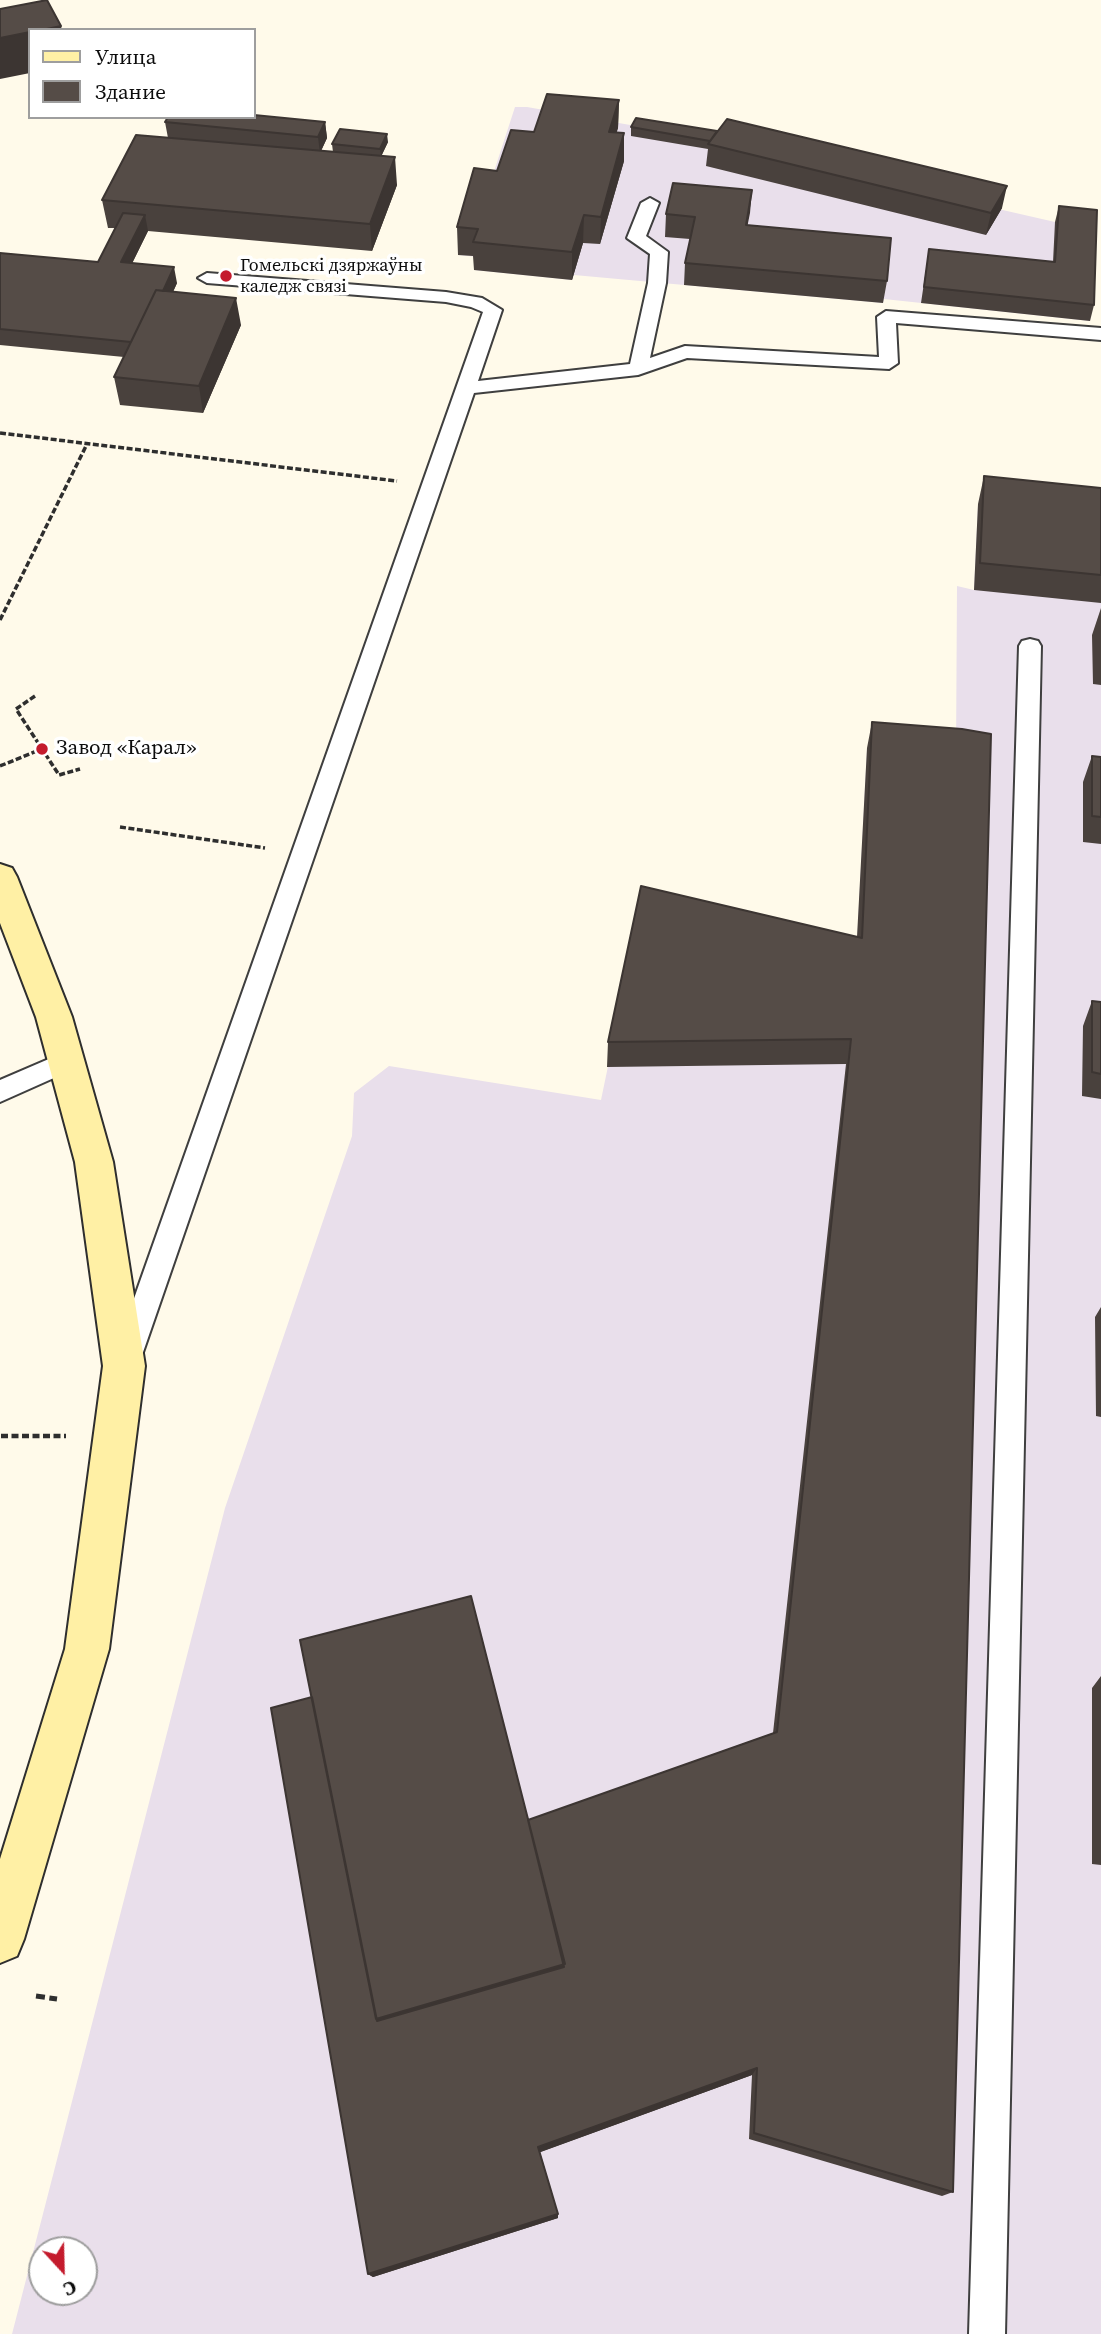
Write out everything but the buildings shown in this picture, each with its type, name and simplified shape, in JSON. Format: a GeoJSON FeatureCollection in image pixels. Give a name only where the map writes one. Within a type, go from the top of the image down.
{"type":"FeatureCollection","features":[{"type":"Feature","properties":{"kind":"main road"},"geometry":{"type":"LineString","coordinates":[[0,877],[54,1017],[94,1162],[124,1366],[87,1649],[0,1939]]}},
{"type":"Feature","properties":{"kind":"lane"},"geometry":{"type":"LineString","coordinates":[[638,369],[657,283],[659,252],[636,238],[650,203]]}},
{"type":"Feature","properties":{"kind":"lane"},"geometry":{"type":"LineString","coordinates":[[124,1366],[493,310],[476,302],[446,297],[207,278]]}},
{"type":"Feature","properties":{"kind":"lane"},"geometry":{"type":"LineString","coordinates":[[467,388],[638,369],[685,352],[890,363],[886,317],[1101,334]]}},
{"type":"Feature","properties":{"kind":"lane"},"geometry":{"type":"LineString","coordinates":[[987,2334],[1030,646]]}},
{"type":"Feature","properties":{"kind":"lane"},"geometry":{"type":"LineString","coordinates":[[0,1092],[65,1062]]}},
{"type":"Feature","properties":{"kind":"path"},"geometry":{"type":"LineString","coordinates":[[0,433],[432,485]]}},
{"type":"Feature","properties":{"kind":"path"},"geometry":{"type":"LineString","coordinates":[[0,620],[87,444]]}},
{"type":"Feature","properties":{"kind":"path"},"geometry":{"type":"LineString","coordinates":[[35,696],[16,709],[59,775],[80,769]]}},
{"type":"Feature","properties":{"kind":"path"},"geometry":{"type":"LineString","coordinates":[[0,766],[42,749]]}},
{"type":"Feature","properties":{"kind":"path"},"geometry":{"type":"LineString","coordinates":[[120,827],[303,853]]}},
{"type":"Feature","properties":{"kind":"path"},"geometry":{"type":"LineString","coordinates":[[0,1436],[115,1437]]}},
{"type":"Feature","properties":{"kind":"path"},"geometry":{"type":"LineString","coordinates":[[36,1996],[57,1999]]}},
{"type":"Feature","properties":{"kind":"shaded area"},"geometry":{"type":"Polygon","coordinates":[[[515,107],[636,126],[1055,222],[1093,226],[1090,321],[884,299],[883,303],[574,275],[572,280],[474,270],[478,257],[458,255],[486,196],[515,107]]]}},
{"type":"Feature","properties":{"kind":"shaded area"},"geometry":{"type":"Polygon","coordinates":[[[978,504],[1101,516],[1101,2334],[12,2334],[28,2272],[28,2306],[98,2306],[98,2236],[37,2236],[225,1508],[352,1136],[354,1093],[389,1066],[601,1100],[640,912],[856,963],[867,748],[956,755],[957,586],[974,590],[978,504]]]}},
{"type":"Feature","properties":{"kind":"place","name":"Гомельскі дзяржаўны каледж связі"},"geometry":{"type":"Point","coordinates":[226,276]}},
{"type":"Feature","properties":{"kind":"place","name":"Завод «Карал»"},"geometry":{"type":"Point","coordinates":[42,749]}}]}
